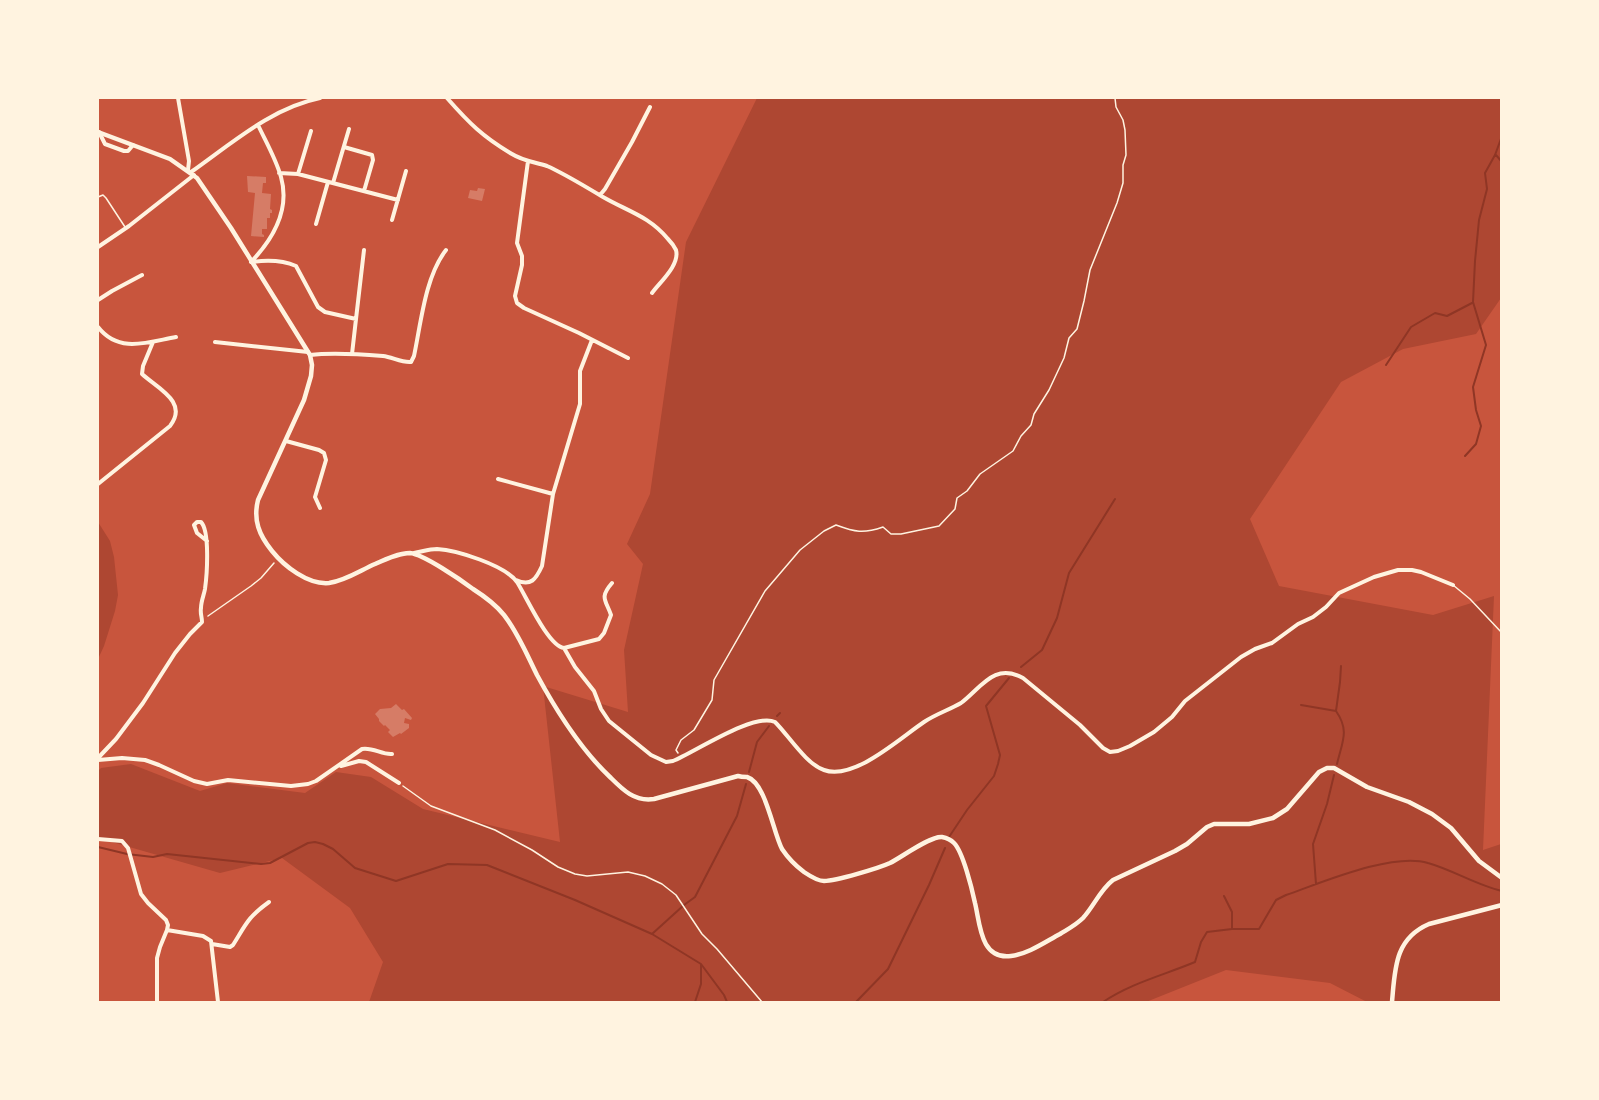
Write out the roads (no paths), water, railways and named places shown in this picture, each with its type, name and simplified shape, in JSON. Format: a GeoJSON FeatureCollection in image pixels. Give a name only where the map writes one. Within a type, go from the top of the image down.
{"type":"FeatureCollection","features":[{"type":"Feature","properties":{"kind":"street"},"geometry":{"type":"LineString","coordinates":[[178,98],[191,172]]}},
{"type":"Feature","properties":{"kind":"street"},"geometry":{"type":"LineString","coordinates":[[98,247],[125,228],[191,172],[258,125],[300,102],[320,98]]}},
{"type":"Feature","properties":{"kind":"street"},"geometry":{"type":"LineString","coordinates":[[447,98],[480,134],[515,156],[544,165],[567,176],[652,223],[663,233],[675,249],[676,255],[674,263],[652,293]]}},
{"type":"Feature","properties":{"kind":"street"},"geometry":{"type":"LineString","coordinates":[[600,195],[650,107]]}},
{"type":"Feature","properties":{"kind":"street"},"geometry":{"type":"LineString","coordinates":[[251,262],[271,236],[281,216],[283,188],[279,173],[258,125]]}},
{"type":"Feature","properties":{"kind":"street"},"geometry":{"type":"LineString","coordinates":[[316,224],[349,129]]}},
{"type":"Feature","properties":{"kind":"street"},"geometry":{"type":"LineString","coordinates":[[298,174],[311,131]]}},
{"type":"Feature","properties":{"kind":"street"},"geometry":{"type":"LineString","coordinates":[[98,132],[105,144],[124,151],[128,151],[133,145]]}},
{"type":"Feature","properties":{"kind":"street"},"geometry":{"type":"LineString","coordinates":[[98,132],[170,159],[191,172],[200,181],[309,354],[312,371],[302,406],[258,501],[255,513],[256,523],[262,536],[278,558],[316,582],[330,583],[382,561],[438,549],[476,558],[501,569],[516,580],[526,583],[533,579],[538,574],[544,558],[546,530],[553,494],[580,404],[580,371],[592,340]]}},
{"type":"Feature","properties":{"kind":"street"},"geometry":{"type":"LineString","coordinates":[[344,147],[372,155],[373,160],[364,191]]}},
{"type":"Feature","properties":{"kind":"street"},"geometry":{"type":"LineString","coordinates":[[528,161],[517,243],[522,256],[515,299],[517,303],[628,358]]}},
{"type":"Feature","properties":{"kind":"street"},"geometry":{"type":"LineString","coordinates":[[392,220],[406,171]]}},
{"type":"Feature","properties":{"kind":"street"},"geometry":{"type":"LineString","coordinates":[[279,173],[298,174],[398,200]]}},
{"type":"Feature","properties":{"kind":"street"},"geometry":{"type":"LineString","coordinates":[[352,354],[364,250]]}},
{"type":"Feature","properties":{"kind":"street"},"geometry":{"type":"LineString","coordinates":[[215,342],[309,354],[386,356],[411,362],[435,269],[446,250]]}},
{"type":"Feature","properties":{"kind":"street"},"geometry":{"type":"LineString","coordinates":[[258,254],[264,261]]}},
{"type":"Feature","properties":{"kind":"street"},"geometry":{"type":"LineString","coordinates":[[251,262],[289,263],[296,266],[318,307],[325,312],[356,319]]}},
{"type":"Feature","properties":{"kind":"street"},"geometry":{"type":"LineString","coordinates":[[98,300],[142,275]]}},
{"type":"Feature","properties":{"kind":"street"},"geometry":{"type":"LineString","coordinates":[[98,327],[106,336],[120,343],[136,345],[176,337]]}},
{"type":"Feature","properties":{"kind":"street"},"geometry":{"type":"LineString","coordinates":[[98,484],[170,426],[174,419],[175,409],[170,396],[142,374],[153,342]]}},
{"type":"Feature","properties":{"kind":"street"},"geometry":{"type":"LineString","coordinates":[[286,441],[324,453],[326,460],[315,497],[320,508]]}},
{"type":"Feature","properties":{"kind":"street"},"geometry":{"type":"LineString","coordinates":[[498,478],[553,494]]}},
{"type":"Feature","properties":{"kind":"street"},"geometry":{"type":"LineString","coordinates":[[98,759],[143,703],[176,653],[202,620],[200,612],[206,577],[207,541],[205,526],[201,522],[196,522],[194,526],[196,532],[207,541]]}},
{"type":"Feature","properties":{"kind":"street"},"geometry":{"type":"LineString","coordinates":[[413,554],[426,559],[472,588],[500,611],[511,626],[548,694],[583,748],[609,776],[632,796],[640,800],[649,800],[738,776],[747,777],[758,787],[782,848],[799,868],[823,881],[836,880],[890,863],[936,838],[950,839],[960,852],[975,903],[982,938],[986,945],[999,955],[1007,957],[1036,948],[1070,928],[1081,920],[1106,885],[1183,847],[1207,827],[1214,824],[1257,823],[1272,818],[1287,809],[1319,772],[1327,768],[1334,768],[1367,787],[1409,802],[1432,814],[1451,828],[1479,861],[1502,878]]}},
{"type":"Feature","properties":{"kind":"street"},"geometry":{"type":"LineString","coordinates":[[564,648],[575,667],[594,690],[601,709],[609,721],[661,761],[680,758],[715,738],[759,721],[769,720],[776,722],[817,767],[832,772],[844,771],[868,760],[927,720],[960,703],[982,683],[1006,672],[1023,678],[1080,725],[1103,748],[1110,752],[1118,751],[1161,727],[1185,701],[1241,657],[1272,643],[1298,624],[1313,617],[1339,593],[1374,577],[1398,570],[1421,572],[1452,585]]}},
{"type":"Feature","properties":{"kind":"street"},"geometry":{"type":"LineString","coordinates":[[516,580],[530,607],[560,648],[599,639],[604,633],[611,615],[604,598],[612,583]]}},
{"type":"Feature","properties":{"kind":"street"},"geometry":{"type":"LineString","coordinates":[[98,759],[140,759],[207,784],[228,780],[282,786],[316,781],[364,748],[392,754]]}},
{"type":"Feature","properties":{"kind":"street"},"geometry":{"type":"LineString","coordinates":[[338,767],[359,761],[366,762],[399,783]]}},
{"type":"Feature","properties":{"kind":"street"},"geometry":{"type":"LineString","coordinates":[[98,839],[122,842],[128,848],[141,894],[167,921],[167,930],[158,958],[157,1002]]}},
{"type":"Feature","properties":{"kind":"street"},"geometry":{"type":"LineString","coordinates":[[212,944],[230,947],[233,945],[247,921],[269,902]]}},
{"type":"Feature","properties":{"kind":"street"},"geometry":{"type":"LineString","coordinates":[[1392,1002],[1396,961],[1410,936],[1418,928],[1502,905]]}},
{"type":"Feature","properties":{"kind":"street"},"geometry":{"type":"LineString","coordinates":[[167,930],[209,939],[212,944],[218,1002]]}},
{"type":"Feature","properties":{"kind":"lane"},"geometry":{"type":"LineString","coordinates":[[98,196],[103,195],[106,198],[125,228]]}},
{"type":"Feature","properties":{"kind":"lane"},"geometry":{"type":"LineString","coordinates":[[1452,585],[1470,599],[1502,633]]}},
{"type":"Feature","properties":{"kind":"waterway"},"geometry":{"type":"LineString","coordinates":[[1465,456],[1476,444],[1481,426],[1473,387],[1486,345],[1473,302],[1479,220],[1487,189],[1485,173],[1502,136]]}},
{"type":"Feature","properties":{"kind":"waterway"},"geometry":{"type":"LineString","coordinates":[[1496,155],[1502,162]]}},
{"type":"Feature","properties":{"kind":"waterway"},"geometry":{"type":"LineString","coordinates":[[1386,365],[1411,327],[1435,313],[1447,316],[1472,303]]}},
{"type":"Feature","properties":{"kind":"waterway"},"geometry":{"type":"LineString","coordinates":[[1021,667],[1042,650],[1057,618],[1069,573],[1115,499]]}},
{"type":"Feature","properties":{"kind":"waterway"},"geometry":{"type":"LineString","coordinates":[[1337,764],[1344,737],[1343,725],[1336,711],[1341,666]]}},
{"type":"Feature","properties":{"kind":"waterway"},"geometry":{"type":"LineString","coordinates":[[949,837],[994,776],[1000,755],[986,706],[1009,678]]}},
{"type":"Feature","properties":{"kind":"waterway"},"geometry":{"type":"LineString","coordinates":[[1301,705],[1336,711]]}},
{"type":"Feature","properties":{"kind":"waterway"},"geometry":{"type":"LineString","coordinates":[[777,716],[780,713]]}},
{"type":"Feature","properties":{"kind":"waterway"},"geometry":{"type":"LineString","coordinates":[[749,772],[757,742],[769,726]]}},
{"type":"Feature","properties":{"kind":"waterway"},"geometry":{"type":"LineString","coordinates":[[1316,884],[1313,844],[1334,775]]}},
{"type":"Feature","properties":{"kind":"waterway"},"geometry":{"type":"LineString","coordinates":[[652,934],[695,897],[737,816],[746,784]]}},
{"type":"Feature","properties":{"kind":"waterway"},"geometry":{"type":"LineString","coordinates":[[98,847],[153,857],[167,854],[261,864],[270,863],[308,843],[315,842],[333,849],[355,868],[396,881],[448,864],[487,865],[652,934],[701,964],[727,1002]]}},
{"type":"Feature","properties":{"kind":"waterway"},"geometry":{"type":"LineString","coordinates":[[856,1002],[888,969],[945,848]]}},
{"type":"Feature","properties":{"kind":"waterway"},"geometry":{"type":"LineString","coordinates":[[1103,1002],[1136,984],[1195,962],[1201,942],[1207,932],[1259,929],[1276,900],[1357,870],[1396,862],[1428,863],[1502,891]]}},
{"type":"Feature","properties":{"kind":"waterway"},"geometry":{"type":"LineString","coordinates":[[1224,896],[1232,912],[1232,929]]}},
{"type":"Feature","properties":{"kind":"waterway"},"geometry":{"type":"LineString","coordinates":[[695,1002],[701,984],[701,964]]}}]}
